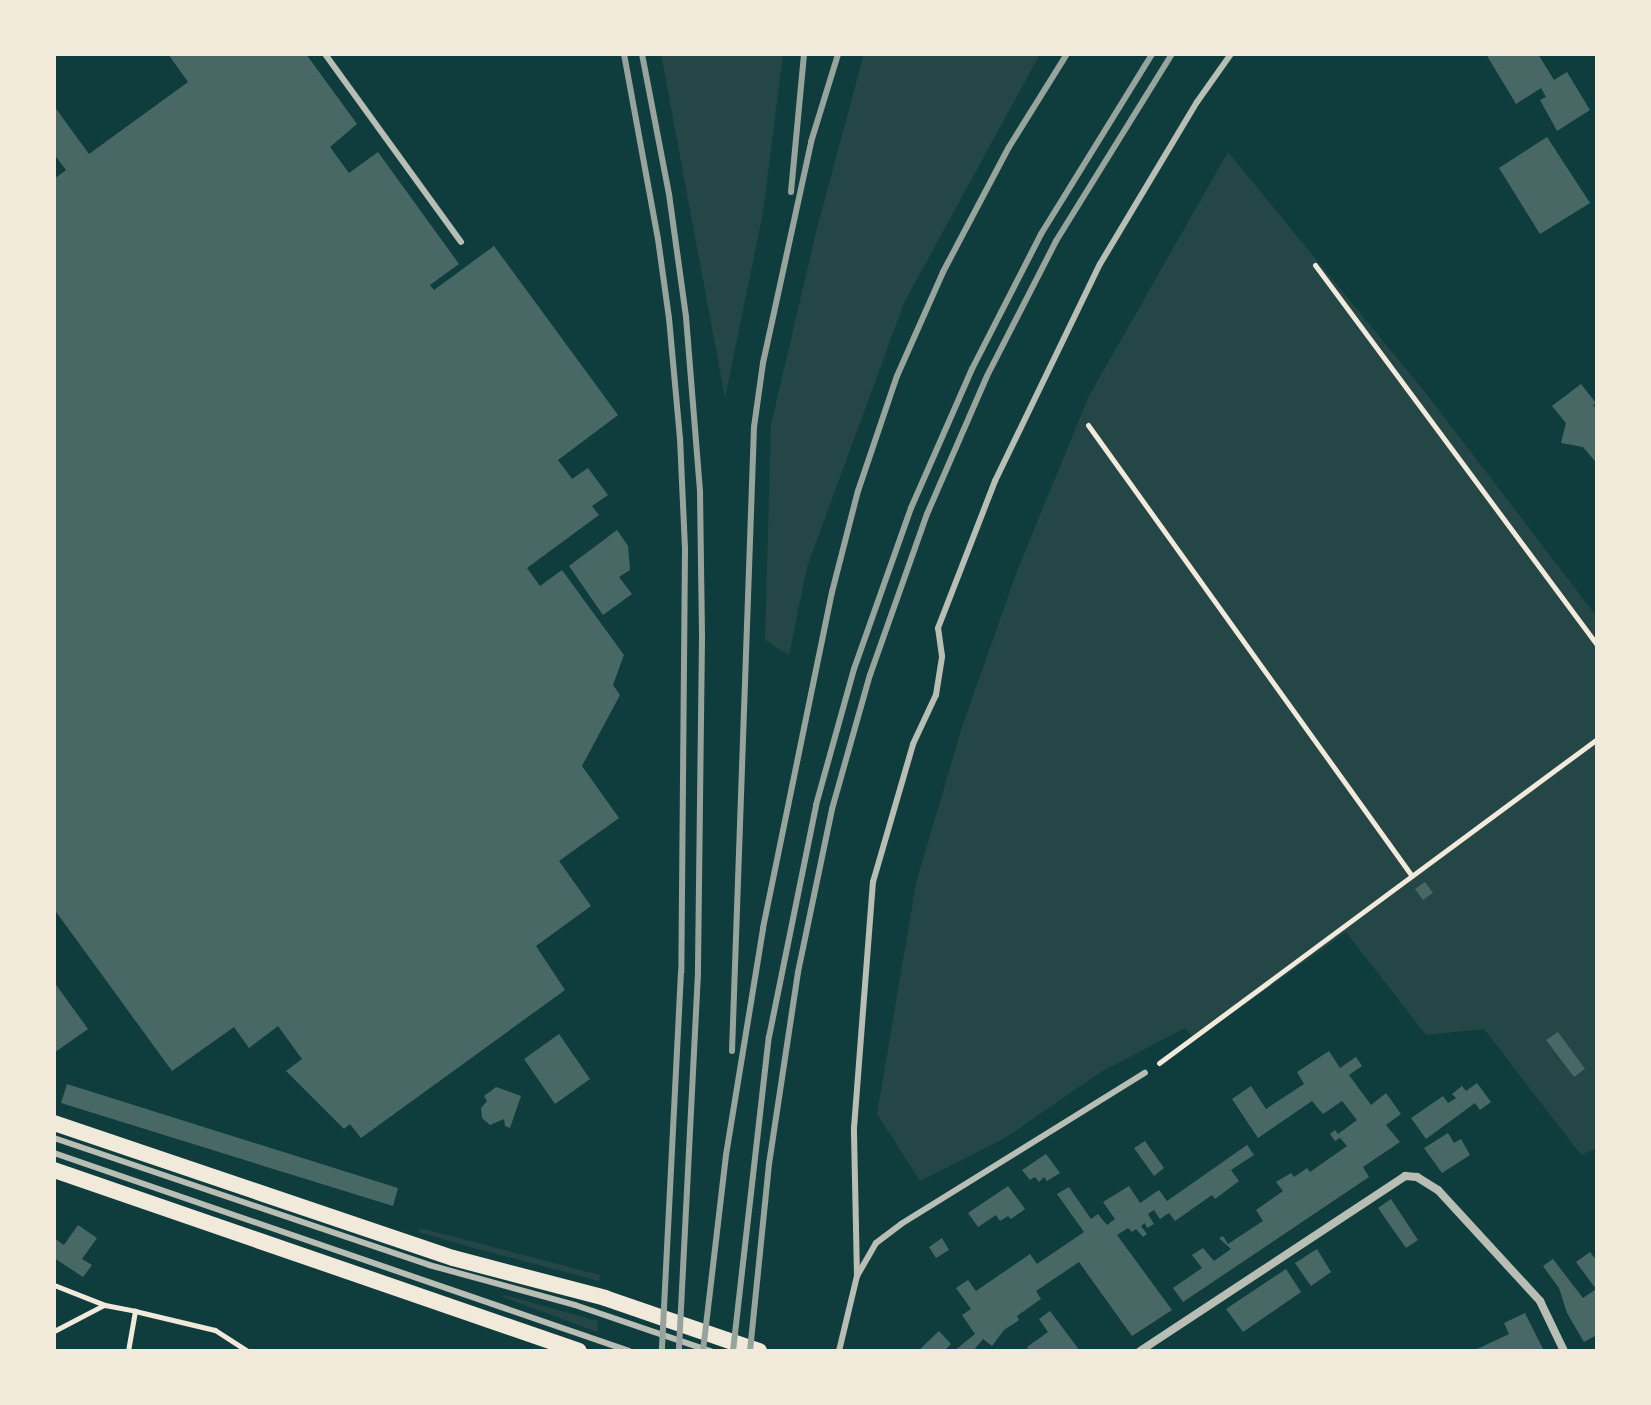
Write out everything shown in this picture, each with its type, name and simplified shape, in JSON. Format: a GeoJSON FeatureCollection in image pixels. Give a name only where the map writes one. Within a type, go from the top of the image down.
{"type":"FeatureCollection","features":[{"type":"Feature","properties":{"kind":"main road"},"geometry":{"type":"LineString","coordinates":[[54,1123],[453,1258],[759,1351]]}},
{"type":"Feature","properties":{"kind":"main road"},"geometry":{"type":"LineString","coordinates":[[54,1170],[579,1351]]}},
{"type":"Feature","properties":{"kind":"street"},"geometry":{"type":"LineString","coordinates":[[1140,1351],[1405,1176],[1417,1177],[1438,1190],[1540,1301],[1564,1351]]}},
{"type":"Feature","properties":{"kind":"lane"},"geometry":{"type":"LineString","coordinates":[[325,54],[461,242]]}},
{"type":"Feature","properties":{"kind":"lane"},"geometry":{"type":"LineString","coordinates":[[839,1351],[857,1276],[854,1128],[873,882],[913,744],[936,695],[942,656],[938,628],[995,481],[1100,264],[1197,102],[1231,54]]}},
{"type":"Feature","properties":{"kind":"lane"},"geometry":{"type":"LineString","coordinates":[[857,1276],[876,1243],[901,1224],[1145,1073]]}},
{"type":"Feature","properties":{"kind":"lane"},"geometry":{"type":"LineString","coordinates":[[54,1138],[429,1265],[602,1305],[710,1351]]}},
{"type":"Feature","properties":{"kind":"lane"},"geometry":{"type":"LineString","coordinates":[[54,1153],[629,1351]]}},
{"type":"Feature","properties":{"kind":"path"},"geometry":{"type":"LineString","coordinates":[[1315,265],[1597,645]]}},
{"type":"Feature","properties":{"kind":"path"},"geometry":{"type":"LineString","coordinates":[[1088,425],[1412,876]]}},
{"type":"Feature","properties":{"kind":"path"},"geometry":{"type":"LineString","coordinates":[[1145,1073],[1597,739]]}},
{"type":"Feature","properties":{"kind":"path"},"geometry":{"type":"LineString","coordinates":[[54,1285],[105,1305],[215,1330],[247,1351]]}},
{"type":"Feature","properties":{"kind":"path"},"geometry":{"type":"LineString","coordinates":[[54,1331],[105,1305]]}},
{"type":"Feature","properties":{"kind":"path"},"geometry":{"type":"LineString","coordinates":[[128,1351],[135,1311]]}},
{"type":"Feature","properties":{"kind":"shaded area"},"geometry":{"type":"Polygon","coordinates":[[[661,54],[783,54],[763,213],[725,398],[661,54]]]}},
{"type":"Feature","properties":{"kind":"shaded area"},"geometry":{"type":"Polygon","coordinates":[[[864,54],[1040,54],[904,303],[807,567],[789,655],[765,640],[771,425],[816,232],[864,54]]]}},
{"type":"Feature","properties":{"kind":"shaded area"},"geometry":{"type":"Polygon","coordinates":[[[1228,152],[1428,396],[1597,617],[1597,1148],[1581,1155],[1484,1029],[1426,1035],[1346,932],[1195,1040],[1185,1028],[1099,1073],[1005,1138],[920,1181],[877,1114],[916,883],[962,727],[1017,571],[1089,396],[1228,152]]]}},
{"type":"Feature","properties":{"kind":"shaded area"},"geometry":{"type":"Polygon","coordinates":[[[420,1228],[600,1275],[599,1281],[419,1232],[420,1228]]]}},
{"type":"Feature","properties":{"kind":"shaded area"},"geometry":{"type":"Polygon","coordinates":[[[503,1297],[598,1321],[597,1332],[503,1297]]]}},
{"type":"Feature","properties":{"kind":"building"},"geometry":{"type":"Polygon","coordinates":[[[168,54],[306,54],[357,124],[330,147],[349,173],[378,152],[459,264],[430,285],[434,290],[494,246],[618,415],[558,460],[572,479],[588,468],[608,495],[592,506],[599,515],[527,568],[540,586],[562,570],[624,655],[613,685],[620,695],[582,766],[619,818],[559,861],[591,906],[536,946],[565,990],[361,1138],[350,1124],[344,1129],[286,1071],[302,1059],[278,1026],[249,1048],[234,1027],[172,1071],[54,909],[54,179],[66,170],[54,154],[54,106],[89,154],[188,82],[168,54]]]}},
{"type":"Feature","properties":{"kind":"building"},"geometry":{"type":"Polygon","coordinates":[[[1486,54],[1538,54],[1554,80],[1567,72],[1590,110],[1557,131],[1540,100],[1546,97],[1541,88],[1516,104],[1486,54]]]}},
{"type":"Feature","properties":{"kind":"building"},"geometry":{"type":"Polygon","coordinates":[[[1547,137],[1590,203],[1540,234],[1499,168],[1547,137]]]}},
{"type":"Feature","properties":{"kind":"building"},"geometry":{"type":"Polygon","coordinates":[[[1581,384],[1596,403],[1593,405],[1597,410],[1595,461],[1583,447],[1561,443],[1566,423],[1552,406],[1581,384]]]}},
{"type":"Feature","properties":{"kind":"building"},"geometry":{"type":"Polygon","coordinates":[[[617,530],[628,546],[630,570],[619,577],[632,594],[603,615],[569,566],[617,530]]]}},
{"type":"Feature","properties":{"kind":"building"},"geometry":{"type":"Polygon","coordinates":[[[1425,882],[1433,893],[1423,900],[1415,889],[1425,882]]]}},
{"type":"Feature","properties":{"kind":"building"},"geometry":{"type":"Polygon","coordinates":[[[54,982],[88,1029],[54,1053],[54,982]]]}},
{"type":"Feature","properties":{"kind":"building"},"geometry":{"type":"Polygon","coordinates":[[[1558,1032],[1585,1069],[1574,1077],[1546,1040],[1558,1032]]]}},
{"type":"Feature","properties":{"kind":"building"},"geometry":{"type":"Polygon","coordinates":[[[559,1034],[590,1079],[555,1104],[524,1059],[559,1034]]]}},
{"type":"Feature","properties":{"kind":"building"},"geometry":{"type":"Polygon","coordinates":[[[1329,1051],[1340,1068],[1356,1057],[1362,1066],[1349,1075],[1371,1105],[1386,1093],[1401,1114],[1386,1125],[1400,1142],[1363,1167],[1369,1177],[1183,1302],[1173,1288],[1202,1268],[1192,1255],[1203,1248],[1214,1261],[1231,1249],[1219,1238],[1223,1236],[1228,1244],[1263,1221],[1256,1210],[1283,1191],[1276,1182],[1291,1173],[1294,1177],[1307,1168],[1310,1172],[1347,1146],[1340,1138],[1335,1141],[1330,1134],[1335,1130],[1338,1134],[1357,1120],[1342,1101],[1323,1114],[1312,1101],[1258,1138],[1232,1099],[1251,1086],[1266,1109],[1304,1084],[1297,1072],[1329,1051]]]}},
{"type":"Feature","properties":{"kind":"building"},"geometry":{"type":"Polygon","coordinates":[[[1477,1083],[1491,1102],[1480,1110],[1475,1103],[1426,1139],[1411,1118],[1443,1096],[1448,1103],[1456,1098],[1452,1094],[1462,1086],[1466,1091],[1477,1083]]]}},
{"type":"Feature","properties":{"kind":"building"},"geometry":{"type":"Polygon","coordinates":[[[67,1084],[398,1188],[393,1206],[61,1103],[67,1084]]]}},
{"type":"Feature","properties":{"kind":"building"},"geometry":{"type":"Polygon","coordinates":[[[496,1087],[521,1096],[510,1128],[505,1126],[504,1119],[490,1125],[482,1118],[481,1108],[487,1101],[484,1096],[496,1087]]]}},
{"type":"Feature","properties":{"kind":"building"},"geometry":{"type":"Polygon","coordinates":[[[1448,1133],[1454,1143],[1461,1139],[1470,1155],[1442,1173],[1424,1148],[1448,1133]]]}},
{"type":"Feature","properties":{"kind":"building"},"geometry":{"type":"Polygon","coordinates":[[[1145,1141],[1164,1168],[1154,1176],[1134,1148],[1145,1141]]]}},
{"type":"Feature","properties":{"kind":"building"},"geometry":{"type":"Polygon","coordinates":[[[1247,1145],[1254,1155],[1231,1170],[1239,1181],[1215,1199],[1212,1195],[1175,1221],[1169,1213],[1160,1219],[1154,1210],[1148,1214],[1154,1224],[1147,1228],[1145,1223],[1141,1226],[1147,1234],[1143,1237],[1136,1229],[1132,1232],[1128,1228],[1117,1235],[1172,1310],[1132,1336],[1079,1262],[1036,1291],[1041,1299],[1017,1316],[1019,1320],[1004,1330],[992,1346],[983,1339],[973,1351],[954,1351],[975,1334],[962,1315],[971,1309],[956,1288],[968,1280],[976,1291],[1030,1254],[1037,1264],[1084,1232],[1057,1194],[1069,1187],[1091,1219],[1098,1214],[1107,1225],[1115,1219],[1103,1202],[1129,1186],[1140,1203],[1159,1190],[1167,1201],[1247,1145]]]}},
{"type":"Feature","properties":{"kind":"building"},"geometry":{"type":"Polygon","coordinates":[[[1046,1154],[1060,1173],[1047,1181],[1044,1177],[1039,1182],[1035,1177],[1030,1180],[1022,1170],[1046,1154]]]}},
{"type":"Feature","properties":{"kind":"building"},"geometry":{"type":"Polygon","coordinates":[[[1008,1186],[1025,1209],[1011,1219],[1008,1216],[1000,1221],[996,1215],[978,1227],[968,1213],[1008,1186]]]}},
{"type":"Feature","properties":{"kind":"building"},"geometry":{"type":"Polygon","coordinates":[[[1391,1199],[1418,1240],[1406,1248],[1378,1208],[1391,1199]]]}},
{"type":"Feature","properties":{"kind":"building"},"geometry":{"type":"Polygon","coordinates":[[[78,1225],[97,1238],[82,1259],[92,1265],[83,1277],[54,1258],[54,1238],[64,1245],[78,1225]]]}},
{"type":"Feature","properties":{"kind":"building"},"geometry":{"type":"Polygon","coordinates":[[[942,1238],[949,1250],[936,1258],[929,1247],[942,1238]]]}},
{"type":"Feature","properties":{"kind":"building"},"geometry":{"type":"Polygon","coordinates":[[[1317,1249],[1331,1272],[1311,1286],[1295,1263],[1317,1249]]]}},
{"type":"Feature","properties":{"kind":"building"},"geometry":{"type":"Polygon","coordinates":[[[1590,1252],[1597,1261],[1597,1335],[1584,1342],[1567,1313],[1559,1288],[1543,1266],[1553,1259],[1583,1298],[1596,1289],[1576,1262],[1590,1252]]]}},
{"type":"Feature","properties":{"kind":"building"},"geometry":{"type":"Polygon","coordinates":[[[1286,1269],[1301,1292],[1243,1332],[1226,1309],[1286,1269]]]}},
{"type":"Feature","properties":{"kind":"building"},"geometry":{"type":"Polygon","coordinates":[[[1050,1311],[1080,1351],[1030,1351],[1027,1347],[1048,1332],[1039,1319],[1050,1311]]]}},
{"type":"Feature","properties":{"kind":"building"},"geometry":{"type":"Polygon","coordinates":[[[1525,1313],[1544,1351],[1473,1351],[1509,1334],[1504,1323],[1525,1313]]]}},
{"type":"Feature","properties":{"kind":"building"},"geometry":{"type":"Polygon","coordinates":[[[939,1331],[951,1344],[944,1351],[918,1351],[939,1331]]]}},
{"type":"Feature","properties":{"kind":"railway"},"geometry":{"type":"LineString","coordinates":[[624,54],[658,239],[669,318],[680,438],[685,550],[681,972],[662,1351]]}},
{"type":"Feature","properties":{"kind":"railway"},"geometry":{"type":"LineString","coordinates":[[642,54],[669,194],[686,317],[700,492],[702,638],[698,973],[679,1351]]}},
{"type":"Feature","properties":{"kind":"railway"},"geometry":{"type":"LineString","coordinates":[[791,192],[804,54]]}},
{"type":"Feature","properties":{"kind":"railway"},"geometry":{"type":"LineString","coordinates":[[732,1051],[754,427],[763,363],[811,142],[838,54]]}},
{"type":"Feature","properties":{"kind":"railway"},"geometry":{"type":"LineString","coordinates":[[703,1351],[726,1155],[763,928],[832,592],[858,491],[897,376],[943,272],[1009,147],[1067,54]]}},
{"type":"Feature","properties":{"kind":"railway"},"geometry":{"type":"LineString","coordinates":[[733,1351],[769,1037],[816,805],[854,669],[911,508],[972,369],[1041,234],[1152,54]]}},
{"type":"Feature","properties":{"kind":"railway"},"geometry":{"type":"LineString","coordinates":[[750,1351],[769,1164],[798,972],[832,809],[870,675],[927,514],[987,376],[1056,241],[1172,54]]}}]}
